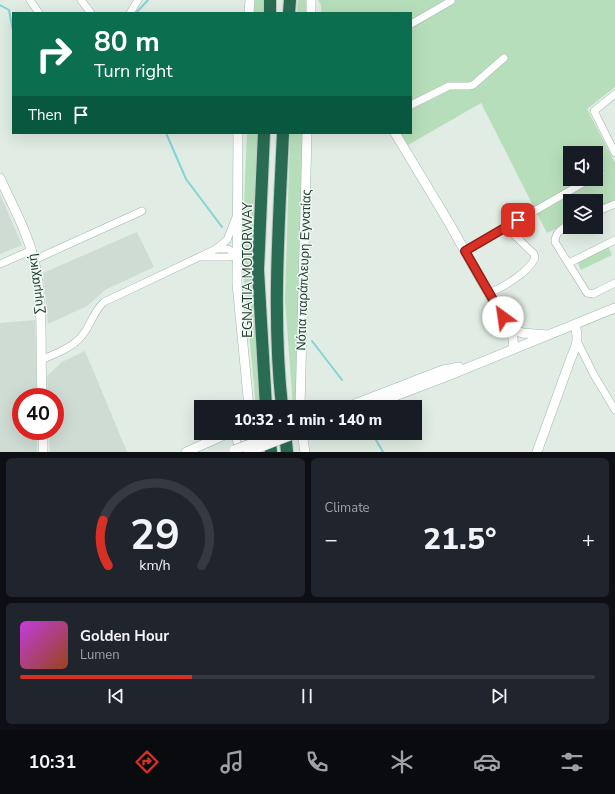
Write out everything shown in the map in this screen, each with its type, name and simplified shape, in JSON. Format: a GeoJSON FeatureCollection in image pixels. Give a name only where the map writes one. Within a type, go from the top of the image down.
{"type":"FeatureCollection","features":[{"type":"Feature","properties":{"kind":"highway"},"geometry":{"type":"LineString","coordinates":[[270,0],[270,12]]}},
{"type":"Feature","properties":{"kind":"highway"},"geometry":{"type":"LineString","coordinates":[[289,12],[290,0]]}},
{"type":"Feature","properties":{"kind":"highway","name":"EGNATIA MOTORWAY"},"geometry":{"type":"LineString","coordinates":[[264,134],[258,270],[266,400]]}},
{"type":"Feature","properties":{"kind":"highway"},"geometry":{"type":"LineString","coordinates":[[282,400],[278,324],[279,224],[283,134]]}},
{"type":"Feature","properties":{"kind":"highway"},"geometry":{"type":"LineString","coordinates":[[270,440],[271,452]]}},
{"type":"Feature","properties":{"kind":"highway"},"geometry":{"type":"LineString","coordinates":[[286,440],[288,452]]}},
{"type":"Feature","properties":{"kind":"street"},"geometry":{"type":"LineString","coordinates":[[30,0],[38,12]]}},
{"type":"Feature","properties":{"kind":"street"},"geometry":{"type":"LineString","coordinates":[[81,0],[90,12]]}},
{"type":"Feature","properties":{"kind":"street"},"geometry":{"type":"LineString","coordinates":[[131,12],[137,0]]}},
{"type":"Feature","properties":{"kind":"street"},"geometry":{"type":"LineString","coordinates":[[249,12],[250,0]]}},
{"type":"Feature","properties":{"kind":"street"},"geometry":{"type":"LineString","coordinates":[[311,12],[312,0]]}},
{"type":"Feature","properties":{"kind":"street"},"geometry":{"type":"LineString","coordinates":[[412,23],[452,1]]}},
{"type":"Feature","properties":{"kind":"street"},"geometry":{"type":"LineString","coordinates":[[412,104],[449,86],[473,85],[504,58]]}},
{"type":"Feature","properties":{"kind":"street"},"geometry":{"type":"LineString","coordinates":[[615,94],[594,111],[594,114],[615,153]]}},
{"type":"Feature","properties":{"kind":"street"},"geometry":{"type":"LineString","coordinates":[[238,134],[237,254],[239,311],[248,400]]}},
{"type":"Feature","properties":{"kind":"street","name":"Νότια παράπλευρη Εγνατίας"},"geometry":{"type":"LineString","coordinates":[[300,400],[307,134]]}},
{"type":"Feature","properties":{"kind":"street"},"geometry":{"type":"LineString","coordinates":[[396,134],[489,293],[500,314],[513,350]]}},
{"type":"Feature","properties":{"kind":"street","name":"Συμμαχική"},"geometry":{"type":"LineString","coordinates":[[0,178],[25,230],[34,260],[39,302],[42,388]]}},
{"type":"Feature","properties":{"kind":"street"},"geometry":{"type":"LineString","coordinates":[[465,251],[578,186]]}},
{"type":"Feature","properties":{"kind":"street"},"geometry":{"type":"LineString","coordinates":[[603,209],[615,204]]}},
{"type":"Feature","properties":{"kind":"street"},"geometry":{"type":"LineString","coordinates":[[34,260],[142,211]]}},
{"type":"Feature","properties":{"kind":"street"},"geometry":{"type":"LineString","coordinates":[[41,360],[67,348],[79,340],[85,332],[94,312],[104,302],[155,277],[202,257],[216,249],[227,240],[237,213]]}},
{"type":"Feature","properties":{"kind":"street"},"geometry":{"type":"LineString","coordinates":[[489,293],[502,288],[532,264],[535,258],[534,254],[506,227]]}},
{"type":"Feature","properties":{"kind":"street"},"geometry":{"type":"LineString","coordinates":[[563,228],[558,231],[555,236],[555,242],[587,293],[591,294],[615,283]]}},
{"type":"Feature","properties":{"kind":"street"},"geometry":{"type":"LineString","coordinates":[[569,263],[615,240]]}},
{"type":"Feature","properties":{"kind":"street"},"geometry":{"type":"LineString","coordinates":[[216,249],[228,249],[237,254]]}},
{"type":"Feature","properties":{"kind":"street"},"geometry":{"type":"LineString","coordinates":[[0,264],[32,250]]}},
{"type":"Feature","properties":{"kind":"street"},"geometry":{"type":"LineString","coordinates":[[202,257],[230,257],[237,254]]}},
{"type":"Feature","properties":{"kind":"street"},"geometry":{"type":"LineString","coordinates":[[384,400],[513,350],[615,308]]}},
{"type":"Feature","properties":{"kind":"street"},"geometry":{"type":"LineString","coordinates":[[500,314],[509,326],[514,337],[513,350]]}},
{"type":"Feature","properties":{"kind":"street"},"geometry":{"type":"LineString","coordinates":[[537,452],[571,358],[578,343],[578,335],[575,325]]}},
{"type":"Feature","properties":{"kind":"street"},"geometry":{"type":"LineString","coordinates":[[509,326],[522,333],[548,336]]}},
{"type":"Feature","properties":{"kind":"street"},"geometry":{"type":"LineString","coordinates":[[578,343],[597,380],[615,410]]}},
{"type":"Feature","properties":{"kind":"street"},"geometry":{"type":"LineString","coordinates":[[365,400],[443,370],[478,363]]}},
{"type":"Feature","properties":{"kind":"street"},"geometry":{"type":"LineString","coordinates":[[43,440],[43,452]]}},
{"type":"Feature","properties":{"kind":"street"},"geometry":{"type":"LineString","coordinates":[[186,452],[213,440]]}},
{"type":"Feature","properties":{"kind":"street"},"geometry":{"type":"LineString","coordinates":[[235,440],[234,451],[262,440]]}},
{"type":"Feature","properties":{"kind":"street"},"geometry":{"type":"LineString","coordinates":[[253,440],[254,452]]}},
{"type":"Feature","properties":{"kind":"street"},"geometry":{"type":"LineString","coordinates":[[248,452],[279,440]]}},
{"type":"Feature","properties":{"kind":"street"},"geometry":{"type":"LineString","coordinates":[[303,440],[305,452]]}},
{"type":"Feature","properties":{"kind":"shaded area"},"geometry":{"type":"Polygon","coordinates":[[[0,194],[22,245],[0,254],[0,194]]]}},
{"type":"Feature","properties":{"kind":"shaded area"},"geometry":{"type":"Polygon","coordinates":[[[137,232],[154,267],[105,290],[87,306],[48,324],[43,273],[137,232]]]}},
{"type":"Feature","properties":{"kind":"shaded area"},"geometry":{"type":"Polygon","coordinates":[[[35,320],[37,388],[12,388],[12,440],[37,440],[37,452],[0,452],[0,323],[35,320]]]}},
{"type":"Feature","properties":{"kind":"shaded area"},"geometry":{"type":"Polygon","coordinates":[[[85,351],[127,452],[50,452],[49,440],[64,440],[64,388],[48,388],[47,376],[62,362],[85,351]]]}},
{"type":"Feature","properties":{"kind":"green space"},"geometry":{"type":"Polygon","coordinates":[[[255,0],[265,0],[264,12],[254,12],[255,0]]]}},
{"type":"Feature","properties":{"kind":"green space"},"geometry":{"type":"Polygon","coordinates":[[[298,0],[307,0],[306,12],[297,12],[298,0]]]}},
{"type":"Feature","properties":{"kind":"green space"},"geometry":{"type":"Polygon","coordinates":[[[318,0],[615,0],[615,87],[587,109],[615,163],[615,200],[603,206],[603,194],[563,194],[563,225],[547,233],[481,103],[408,145],[401,134],[412,134],[412,12],[321,12],[321,5],[318,0]]]}},
{"type":"Feature","properties":{"kind":"green space"},"geometry":{"type":"Polygon","coordinates":[[[247,134],[258,134],[252,259],[262,400],[255,400],[242,257],[247,134]]]}},
{"type":"Feature","properties":{"kind":"green space"},"geometry":{"type":"Polygon","coordinates":[[[290,134],[303,134],[296,381],[297,400],[292,400],[285,300],[290,134]]]}},
{"type":"Feature","properties":{"kind":"green space"},"geometry":{"type":"Polygon","coordinates":[[[608,246],[612,255],[581,270],[577,261],[608,246]]]}},
{"type":"Feature","properties":{"kind":"waterway"},"geometry":{"type":"LineString","coordinates":[[137,12],[148,0]]}},
{"type":"Feature","properties":{"kind":"waterway"},"geometry":{"type":"LineString","coordinates":[[0,5],[9,10],[12,26]]}},
{"type":"Feature","properties":{"kind":"waterway"},"geometry":{"type":"LineString","coordinates":[[166,134],[186,179],[222,227]]}},
{"type":"Feature","properties":{"kind":"waterway"},"geometry":{"type":"LineString","coordinates":[[312,341],[342,380]]}},
{"type":"Feature","properties":{"kind":"waterway"},"geometry":{"type":"LineString","coordinates":[[376,440],[383,452]]}},
{"type":"Feature","properties":{"kind":"route"},"geometry":{"type":"LineString","coordinates":[[503,317],[465,251],[518,220]]}}]}
